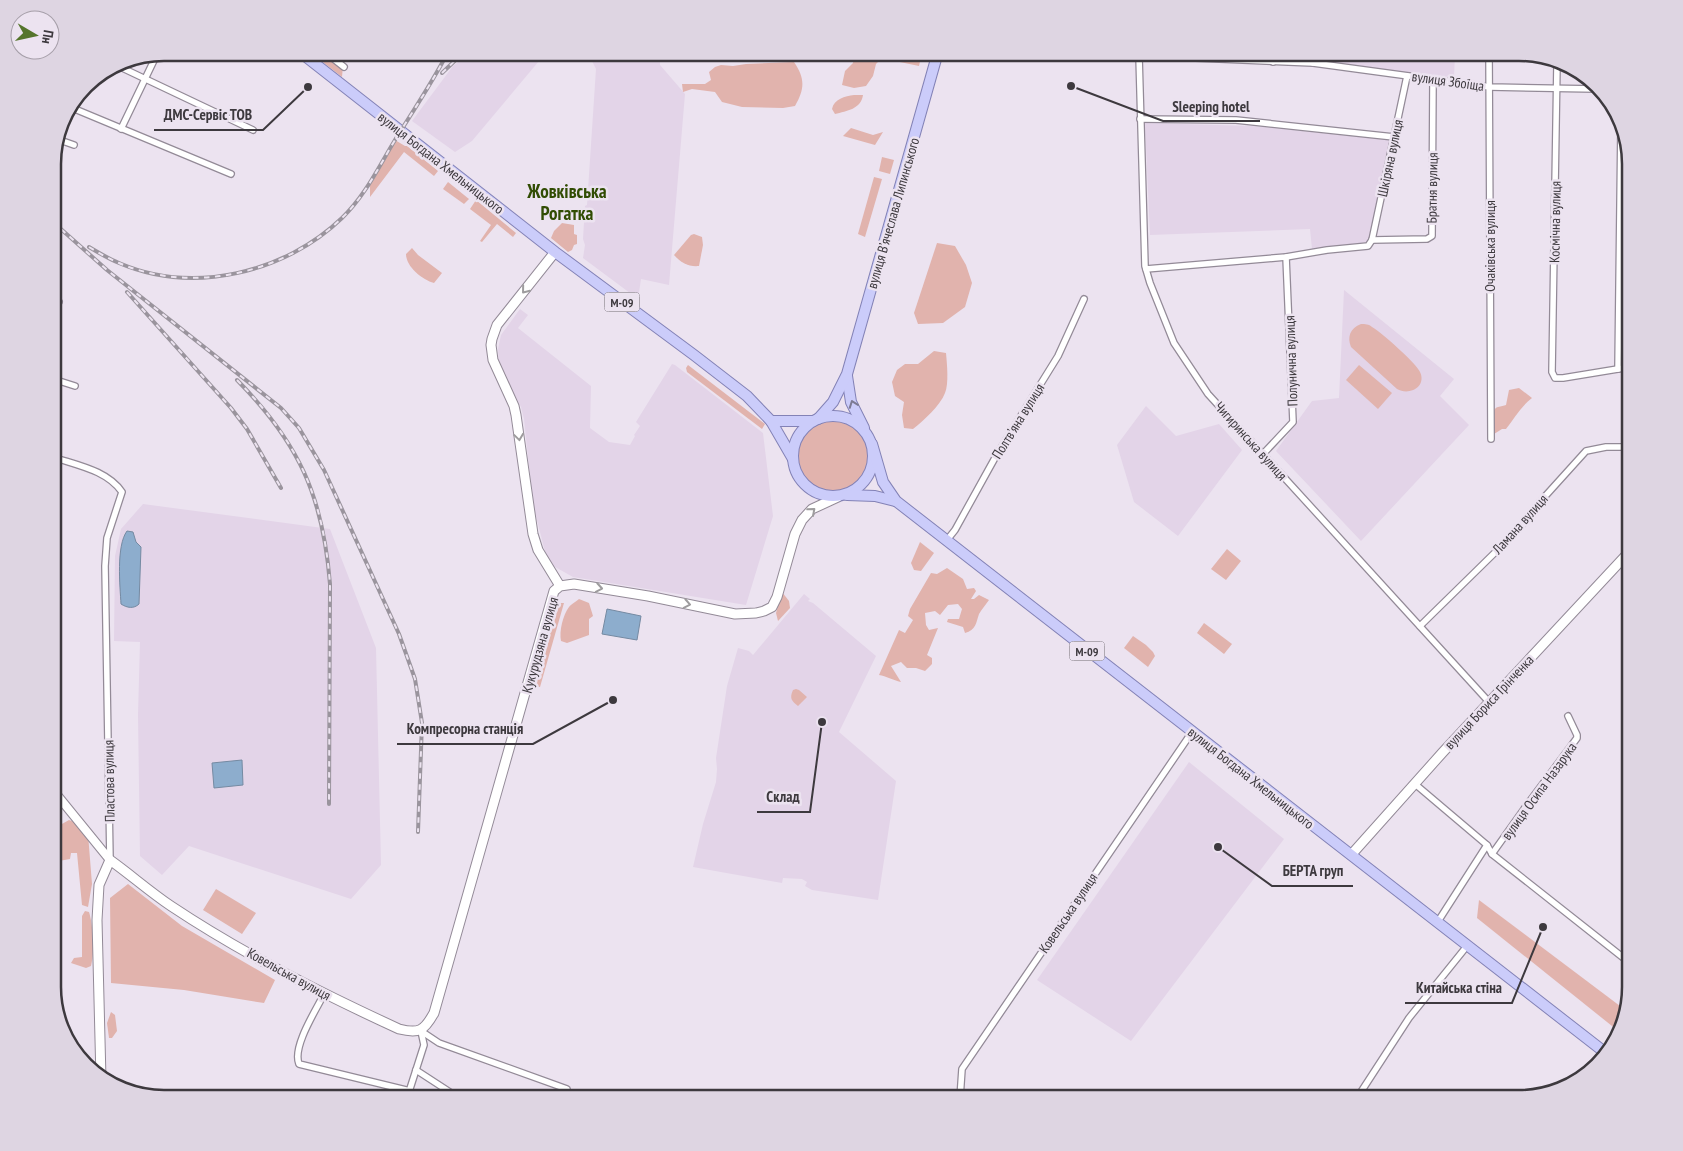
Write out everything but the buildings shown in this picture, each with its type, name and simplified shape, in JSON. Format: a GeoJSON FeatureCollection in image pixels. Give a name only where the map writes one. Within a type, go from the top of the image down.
{"type":"FeatureCollection","features":[{"type":"Feature","properties":{"kind":"main road","name":"вулиця Богдана Хмельницького"},"geometry":{"type":"LineString","coordinates":[[311,61],[555,252],[746,396],[771,421],[793,459]]}},
{"type":"Feature","properties":{"kind":"main road","name":"вулиця Вʼячеслава Липинського"},"geometry":{"type":"LineString","coordinates":[[815,420],[833,402],[847,374],[935,61]]}},
{"type":"Feature","properties":{"kind":"main road"},"geometry":{"type":"LineString","coordinates":[[555,252],[497,324],[491,345],[492,360],[514,406],[533,534],[538,550],[560,586]]}},
{"type":"Feature","properties":{"kind":"main road","name":"вулиця Вʼячеслава Липинського"},"geometry":{"type":"LineString","coordinates":[[847,374],[851,402],[865,432]]}},
{"type":"Feature","properties":{"kind":"main road","name":"М-09"},"geometry":{"type":"LineString","coordinates":[[771,421],[843,417],[852,420],[865,432],[872,444]]}},
{"type":"Feature","properties":{"kind":"main road"},"geometry":{"type":"LineString","coordinates":[[793,459],[793,450],[800,434],[815,420]]}},
{"type":"Feature","properties":{"kind":"main road","name":"вулиця Богдана Хмельницького"},"geometry":{"type":"LineString","coordinates":[[872,444],[884,482],[895,501]]}},
{"type":"Feature","properties":{"kind":"main road"},"geometry":{"type":"LineString","coordinates":[[841,496],[852,492],[866,480],[873,462],[872,444]]}},
{"type":"Feature","properties":{"kind":"main road","name":"М-09"},"geometry":{"type":"LineString","coordinates":[[793,459],[797,474],[810,489],[828,496],[841,496]]}},
{"type":"Feature","properties":{"kind":"main road","name":"вулиця Богдана Хмельницького"},"geometry":{"type":"LineString","coordinates":[[841,496],[875,496],[895,501],[1600,1049]]}},
{"type":"Feature","properties":{"kind":"main road","name":"Кукурудзяна вулиця"},"geometry":{"type":"LineString","coordinates":[[420,1031],[428,1024],[434,1013],[554,591],[560,586],[574,584],[648,596],[735,614],[764,611],[772,607],[777,596],[795,534],[802,520],[812,509],[841,496]]}},
{"type":"Feature","properties":{"kind":"main road","name":"вулиця Бориса Грінченка"},"geometry":{"type":"LineString","coordinates":[[1351,856],[1489,702],[1622,560]]}},
{"type":"Feature","properties":{"kind":"main road","name":"Ковельська вулиця"},"geometry":{"type":"LineString","coordinates":[[110,860],[192,919],[324,994],[399,1029],[409,1032],[420,1031]]}},
{"type":"Feature","properties":{"kind":"main road","name":"Пластова вулиця"},"geometry":{"type":"LineString","coordinates":[[101,1067],[97,920],[99,884],[110,860]]}},
{"type":"Feature","properties":{"kind":"street"},"geometry":{"type":"LineString","coordinates":[[336,61],[344,67]]}},
{"type":"Feature","properties":{"kind":"street","name":"Чигиринська вулиця"},"geometry":{"type":"LineString","coordinates":[[1139,61],[1146,269],[1174,343],[1208,394],[1489,702]]}},
{"type":"Feature","properties":{"kind":"street","name":"вулиця Збоїща"},"geometry":{"type":"LineString","coordinates":[[1251,61],[1313,64],[1490,87],[1589,89]]}},
{"type":"Feature","properties":{"kind":"street","name":"Очаківська вулиця"},"geometry":{"type":"LineString","coordinates":[[1489,61],[1491,440]]}},
{"type":"Feature","properties":{"kind":"street"},"geometry":{"type":"LineString","coordinates":[[122,129],[154,62]]}},
{"type":"Feature","properties":{"kind":"street"},"geometry":{"type":"LineString","coordinates":[[125,69],[253,130]]}},
{"type":"Feature","properties":{"kind":"street","name":"Космічна вулиця"},"geometry":{"type":"LineString","coordinates":[[1558,70],[1552,372],[1555,378],[1563,378],[1618,369]]}},
{"type":"Feature","properties":{"kind":"street","name":"Шкіряна вулиця"},"geometry":{"type":"LineString","coordinates":[[1372,240],[1407,76]]}},
{"type":"Feature","properties":{"kind":"street","name":"Братня вулиця"},"geometry":{"type":"LineString","coordinates":[[1372,240],[1427,239],[1432,236],[1433,80]]}},
{"type":"Feature","properties":{"kind":"street"},"geometry":{"type":"LineString","coordinates":[[77,110],[231,174]]}},
{"type":"Feature","properties":{"kind":"street"},"geometry":{"type":"LineString","coordinates":[[1140,119],[1236,120],[1394,138]]}},
{"type":"Feature","properties":{"kind":"street"},"geometry":{"type":"LineString","coordinates":[[64,141],[74,144]]}},
{"type":"Feature","properties":{"kind":"street"},"geometry":{"type":"LineString","coordinates":[[1621,149],[1618,369],[1622,369]]}},
{"type":"Feature","properties":{"kind":"street"},"geometry":{"type":"LineString","coordinates":[[1146,269],[1286,257],[1368,246],[1372,240]]}},
{"type":"Feature","properties":{"kind":"street","name":"Полунична вулиця"},"geometry":{"type":"LineString","coordinates":[[1264,454],[1293,422],[1286,257]]}},
{"type":"Feature","properties":{"kind":"street","name":"Полтвʼяна вулиця"},"geometry":{"type":"LineString","coordinates":[[947,540],[955,530],[996,456],[1058,356],[1084,298]]}},
{"type":"Feature","properties":{"kind":"street"},"geometry":{"type":"LineString","coordinates":[[61,382],[75,386]]}},
{"type":"Feature","properties":{"kind":"street","name":"Ламана вулиця"},"geometry":{"type":"LineString","coordinates":[[1420,626],[1520,528],[1539,503],[1586,451],[1606,447],[1622,447]]}},
{"type":"Feature","properties":{"kind":"street","name":"Пластова вулиця"},"geometry":{"type":"LineString","coordinates":[[61,460],[98,472],[117,484],[122,492],[107,538],[105,566],[110,860]]}},
{"type":"Feature","properties":{"kind":"street","name":"вулиця Осипа Назарука"},"geometry":{"type":"LineString","coordinates":[[1415,784],[1487,845],[1492,854],[1577,738],[1578,735],[1568,716]]}},
{"type":"Feature","properties":{"kind":"street","name":"Ковельська вулиця"},"geometry":{"type":"LineString","coordinates":[[961,1090],[962,1069],[1192,732]]}},
{"type":"Feature","properties":{"kind":"street","name":"Ковельська вулиця"},"geometry":{"type":"LineString","coordinates":[[61,800],[110,860]]}},
{"type":"Feature","properties":{"kind":"street","name":"вулиця Осипа Назарука"},"geometry":{"type":"LineString","coordinates":[[1437,923],[1487,845]]}},
{"type":"Feature","properties":{"kind":"street"},"geometry":{"type":"LineString","coordinates":[[1492,854],[1622,957]]}},
{"type":"Feature","properties":{"kind":"street"},"geometry":{"type":"LineString","coordinates":[[1362,1090],[1409,1018],[1467,946]]}},
{"type":"Feature","properties":{"kind":"street"},"geometry":{"type":"LineString","coordinates":[[324,994],[303,1035],[298,1055],[299,1064],[410,1090],[424,1045],[420,1031]]}},
{"type":"Feature","properties":{"kind":"street","name":"Ковельська вулиця"},"geometry":{"type":"LineString","coordinates":[[420,1031],[439,1043],[567,1090]]}},
{"type":"Feature","properties":{"kind":"street"},"geometry":{"type":"LineString","coordinates":[[416,1070],[447,1090]]}},
{"type":"Feature","properties":{"kind":"shaded area"},"geometry":{"type":"Polygon","coordinates":[[[321,61],[336,61],[343,66],[342,77],[321,61]]]}},
{"type":"Feature","properties":{"kind":"shaded area"},"geometry":{"type":"Polygon","coordinates":[[[460,61],[539,61],[472,141],[455,152],[412,121],[453,66],[460,61]]]}},
{"type":"Feature","properties":{"kind":"shaded area"},"geometry":{"type":"Polygon","coordinates":[[[592,61],[660,61],[660,65],[685,94],[669,285],[641,279],[638,299],[583,258],[585,206],[587,205],[596,69],[592,61]]]}},
{"type":"Feature","properties":{"kind":"shaded area"},"geometry":{"type":"Polygon","coordinates":[[[853,61],[879,61],[876,64],[873,76],[866,86],[854,88],[842,85],[845,71],[853,61]]]}},
{"type":"Feature","properties":{"kind":"shaded area"},"geometry":{"type":"Polygon","coordinates":[[[895,61],[920,61],[919,66],[895,61]]]}},
{"type":"Feature","properties":{"kind":"shaded area"},"geometry":{"type":"Polygon","coordinates":[[[1321,61],[1455,61],[1454,78],[1321,61]]]}},
{"type":"Feature","properties":{"kind":"shaded area"},"geometry":{"type":"Polygon","coordinates":[[[794,62],[802,78],[801,94],[795,106],[783,108],[742,107],[722,102],[715,92],[692,89],[683,92],[682,84],[705,84],[711,80],[709,72],[721,65],[794,62]]]}},
{"type":"Feature","properties":{"kind":"shaded area"},"geometry":{"type":"Polygon","coordinates":[[[854,95],[863,95],[862,100],[853,109],[835,114],[832,109],[837,100],[854,95]]]}},
{"type":"Feature","properties":{"kind":"shaded area"},"geometry":{"type":"Polygon","coordinates":[[[1145,123],[1252,126],[1390,140],[1368,242],[1312,249],[1310,229],[1150,235],[1145,123]]]}},
{"type":"Feature","properties":{"kind":"shaded area"},"geometry":{"type":"Polygon","coordinates":[[[851,128],[873,135],[883,132],[875,145],[843,136],[851,128]]]}},
{"type":"Feature","properties":{"kind":"shaded area"},"geometry":{"type":"Polygon","coordinates":[[[395,140],[407,146],[438,171],[434,176],[404,152],[370,197],[370,185],[395,140]]]}},
{"type":"Feature","properties":{"kind":"shaded area"},"geometry":{"type":"Polygon","coordinates":[[[882,157],[894,160],[890,174],[879,171],[882,157]]]}},
{"type":"Feature","properties":{"kind":"shaded area"},"geometry":{"type":"Polygon","coordinates":[[[874,177],[882,179],[865,237],[858,234],[874,177]]]}},
{"type":"Feature","properties":{"kind":"shaded area"},"geometry":{"type":"Polygon","coordinates":[[[448,182],[469,199],[464,204],[443,189],[448,182]]]}},
{"type":"Feature","properties":{"kind":"shaded area"},"geometry":{"type":"Polygon","coordinates":[[[476,200],[516,233],[513,237],[497,224],[482,242],[480,241],[491,225],[470,209],[476,200]]]}},
{"type":"Feature","properties":{"kind":"shaded area"},"geometry":{"type":"Polygon","coordinates":[[[562,223],[574,225],[574,234],[577,235],[577,244],[568,252],[551,238],[554,231],[562,223]]]}},
{"type":"Feature","properties":{"kind":"shaded area"},"geometry":{"type":"Polygon","coordinates":[[[694,234],[702,237],[703,245],[699,266],[685,264],[674,255],[694,234]]]}},
{"type":"Feature","properties":{"kind":"shaded area"},"geometry":{"type":"Polygon","coordinates":[[[937,243],[955,246],[966,265],[972,283],[965,307],[943,323],[918,324],[914,313],[937,243]]]}},
{"type":"Feature","properties":{"kind":"shaded area"},"geometry":{"type":"Polygon","coordinates":[[[412,248],[418,255],[442,273],[434,283],[420,276],[409,264],[406,254],[412,248]]]}},
{"type":"Feature","properties":{"kind":"shaded area"},"geometry":{"type":"Polygon","coordinates":[[[1344,290],[1454,379],[1440,396],[1469,425],[1361,541],[1276,451],[1312,401],[1339,398],[1344,290]]]}},
{"type":"Feature","properties":{"kind":"shaded area"},"geometry":{"type":"Polygon","coordinates":[[[520,309],[528,315],[518,328],[591,386],[590,428],[609,442],[630,445],[640,426],[636,422],[672,364],[763,433],[773,516],[746,605],[573,577],[548,563],[533,505],[524,419],[521,407],[499,366],[498,349],[501,335],[520,309]]]}},
{"type":"Feature","properties":{"kind":"shaded area"},"geometry":{"type":"Polygon","coordinates":[[[1361,324],[1368,325],[1377,330],[1412,362],[1422,377],[1416,389],[1402,391],[1397,389],[1351,347],[1350,333],[1361,324]]]}},
{"type":"Feature","properties":{"kind":"shaded area"},"geometry":{"type":"Polygon","coordinates":[[[934,351],[946,353],[947,379],[945,393],[936,408],[913,429],[904,428],[902,415],[904,402],[895,396],[892,382],[897,370],[905,364],[918,364],[934,351]]]}},
{"type":"Feature","properties":{"kind":"shaded area"},"geometry":{"type":"Polygon","coordinates":[[[688,365],[765,424],[762,429],[687,372],[686,368],[688,365]]]}},
{"type":"Feature","properties":{"kind":"shaded area"},"geometry":{"type":"Polygon","coordinates":[[[1359,365],[1392,393],[1378,409],[1346,380],[1359,365]]]}},
{"type":"Feature","properties":{"kind":"shaded area"},"geometry":{"type":"Polygon","coordinates":[[[1519,388],[1532,398],[1506,429],[1502,429],[1494,434],[1493,419],[1495,408],[1506,405],[1509,390],[1519,388]]]}},
{"type":"Feature","properties":{"kind":"shaded area"},"geometry":{"type":"Polygon","coordinates":[[[1146,406],[1176,436],[1219,424],[1242,450],[1178,536],[1134,502],[1117,445],[1146,406]]]}},
{"type":"Feature","properties":{"kind":"shaded area"},"geometry":{"type":"Polygon","coordinates":[[[833,421],[852,427],[862,437],[868,456],[862,475],[852,485],[833,491],[814,485],[804,475],[798,456],[804,437],[814,427],[833,421]]]}},
{"type":"Feature","properties":{"kind":"shaded area"},"geometry":{"type":"Polygon","coordinates":[[[143,504],[330,529],[376,648],[381,865],[351,899],[189,846],[162,875],[140,856],[138,715],[140,642],[114,641],[115,556],[121,529],[143,504]]]}},
{"type":"Feature","properties":{"kind":"shaded area"},"geometry":{"type":"Polygon","coordinates":[[[920,542],[934,553],[921,571],[914,570],[911,563],[920,542]]]}},
{"type":"Feature","properties":{"kind":"shaded area"},"geometry":{"type":"Polygon","coordinates":[[[1227,549],[1241,561],[1226,580],[1211,569],[1227,549]]]}},
{"type":"Feature","properties":{"kind":"shaded area"},"geometry":{"type":"Polygon","coordinates":[[[947,568],[963,579],[967,589],[974,588],[976,591],[971,599],[979,595],[989,600],[979,614],[975,626],[965,633],[963,627],[947,622],[948,619],[959,619],[962,609],[958,604],[948,605],[940,615],[935,611],[925,613],[926,625],[929,630],[938,628],[927,655],[932,658],[932,664],[925,671],[907,668],[901,662],[891,666],[901,682],[879,675],[899,630],[905,633],[913,620],[908,616],[910,609],[931,573],[937,574],[947,568]]]}},
{"type":"Feature","properties":{"kind":"shaded area"},"geometry":{"type":"Polygon","coordinates":[[[782,592],[789,601],[790,608],[778,621],[776,613],[782,592]]]}},
{"type":"Feature","properties":{"kind":"shaded area"},"geometry":{"type":"Polygon","coordinates":[[[804,594],[810,599],[808,601],[813,603],[876,656],[839,732],[896,781],[878,900],[812,890],[805,886],[807,882],[802,879],[783,878],[782,883],[693,867],[703,824],[716,782],[716,758],[727,686],[738,648],[749,651],[753,655],[804,594]]]}},
{"type":"Feature","properties":{"kind":"shaded area"},"geometry":{"type":"Polygon","coordinates":[[[579,599],[589,603],[593,616],[589,619],[589,635],[567,643],[561,641],[561,628],[565,614],[570,606],[579,599]]]}},
{"type":"Feature","properties":{"kind":"shaded area"},"geometry":{"type":"Polygon","coordinates":[[[559,603],[564,603],[540,687],[534,686],[559,603]]]}},
{"type":"Feature","properties":{"kind":"shaded area"},"geometry":{"type":"Polygon","coordinates":[[[1204,623],[1232,644],[1224,654],[1197,633],[1204,623]]]}},
{"type":"Feature","properties":{"kind":"shaded area"},"geometry":{"type":"Polygon","coordinates":[[[1133,636],[1146,645],[1155,656],[1148,667],[1124,648],[1133,636]]]}},
{"type":"Feature","properties":{"kind":"shaded area"},"geometry":{"type":"Polygon","coordinates":[[[796,689],[807,697],[798,706],[791,698],[793,690],[796,689]]]}},
{"type":"Feature","properties":{"kind":"shaded area"},"geometry":{"type":"Polygon","coordinates":[[[1189,762],[1284,839],[1131,1041],[1037,980],[1189,762]]]}},
{"type":"Feature","properties":{"kind":"shaded area"},"geometry":{"type":"Polygon","coordinates":[[[69,820],[88,834],[92,884],[88,907],[82,905],[77,853],[71,853],[70,859],[61,861],[61,824],[69,820]]]}},
{"type":"Feature","properties":{"kind":"shaded area"},"geometry":{"type":"Polygon","coordinates":[[[128,884],[182,926],[275,980],[264,1003],[184,990],[111,983],[110,898],[128,884]]]}},
{"type":"Feature","properties":{"kind":"shaded area"},"geometry":{"type":"Polygon","coordinates":[[[216,889],[256,913],[242,934],[203,910],[216,889]]]}},
{"type":"Feature","properties":{"kind":"shaded area"},"geometry":{"type":"Polygon","coordinates":[[[1479,900],[1620,1006],[1613,1027],[1477,918],[1479,900]]]}},
{"type":"Feature","properties":{"kind":"shaded area"},"geometry":{"type":"Polygon","coordinates":[[[85,911],[89,912],[93,946],[91,966],[86,968],[71,963],[74,958],[82,957],[82,916],[85,911]]]}},
{"type":"Feature","properties":{"kind":"shaded area"},"geometry":{"type":"Polygon","coordinates":[[[111,1012],[115,1015],[117,1031],[112,1038],[109,1038],[107,1023],[111,1012]]]}},
{"type":"Feature","properties":{"kind":"water"},"geometry":{"type":"Polygon","coordinates":[[[127,531],[133,532],[136,542],[141,547],[139,604],[133,607],[121,604],[120,556],[121,546],[127,531]]]}},
{"type":"Feature","properties":{"kind":"water"},"geometry":{"type":"Polygon","coordinates":[[[607,609],[641,616],[637,640],[602,634],[607,609]]]}},
{"type":"Feature","properties":{"kind":"water"},"geometry":{"type":"Polygon","coordinates":[[[242,760],[243,785],[214,788],[212,763],[242,760]]]}},
{"type":"Feature","properties":{"kind":"railway"},"geometry":{"type":"LineString","coordinates":[[89,247],[119,263],[147,273],[177,277],[207,277],[237,273],[266,265],[294,253],[319,237],[342,218],[358,200],[443,61]]}},
{"type":"Feature","properties":{"kind":"railway"},"geometry":{"type":"LineString","coordinates":[[442,73],[455,61]]}},
{"type":"Feature","properties":{"kind":"railway"},"geometry":{"type":"LineString","coordinates":[[61,229],[107,270],[281,408],[299,428],[324,470],[399,634],[415,679],[422,723],[418,832]]}},
{"type":"Feature","properties":{"kind":"railway"},"geometry":{"type":"LineString","coordinates":[[127,292],[231,408],[247,429],[281,488]]}},
{"type":"Feature","properties":{"kind":"railway"},"geometry":{"type":"LineString","coordinates":[[237,380],[259,403],[292,449],[314,497],[321,524],[327,553],[330,584],[329,804]]}},
{"type":"Feature","properties":{"kind":"place","name":"Sleeping hotel"},"geometry":{"type":"Point","coordinates":[1071,86]}},
{"type":"Feature","properties":{"kind":"place","name":"ДМС-Сервіс ТОВ"},"geometry":{"type":"Point","coordinates":[308,87]}},
{"type":"Feature","properties":{"kind":"place","name":"Компресорна станція"},"geometry":{"type":"Point","coordinates":[613,700]}},
{"type":"Feature","properties":{"kind":"place","name":"Склад"},"geometry":{"type":"Point","coordinates":[822,722]}},
{"type":"Feature","properties":{"kind":"place","name":"БЕРТА груп"},"geometry":{"type":"Point","coordinates":[1218,847]}},
{"type":"Feature","properties":{"kind":"place","name":"Китайська стіна"},"geometry":{"type":"Point","coordinates":[1543,927]}},
{"type":"Feature","properties":{"kind":"district","name":"Жовківська Рогатка"},"geometry":{"type":"Point","coordinates":[567,202]}}]}
